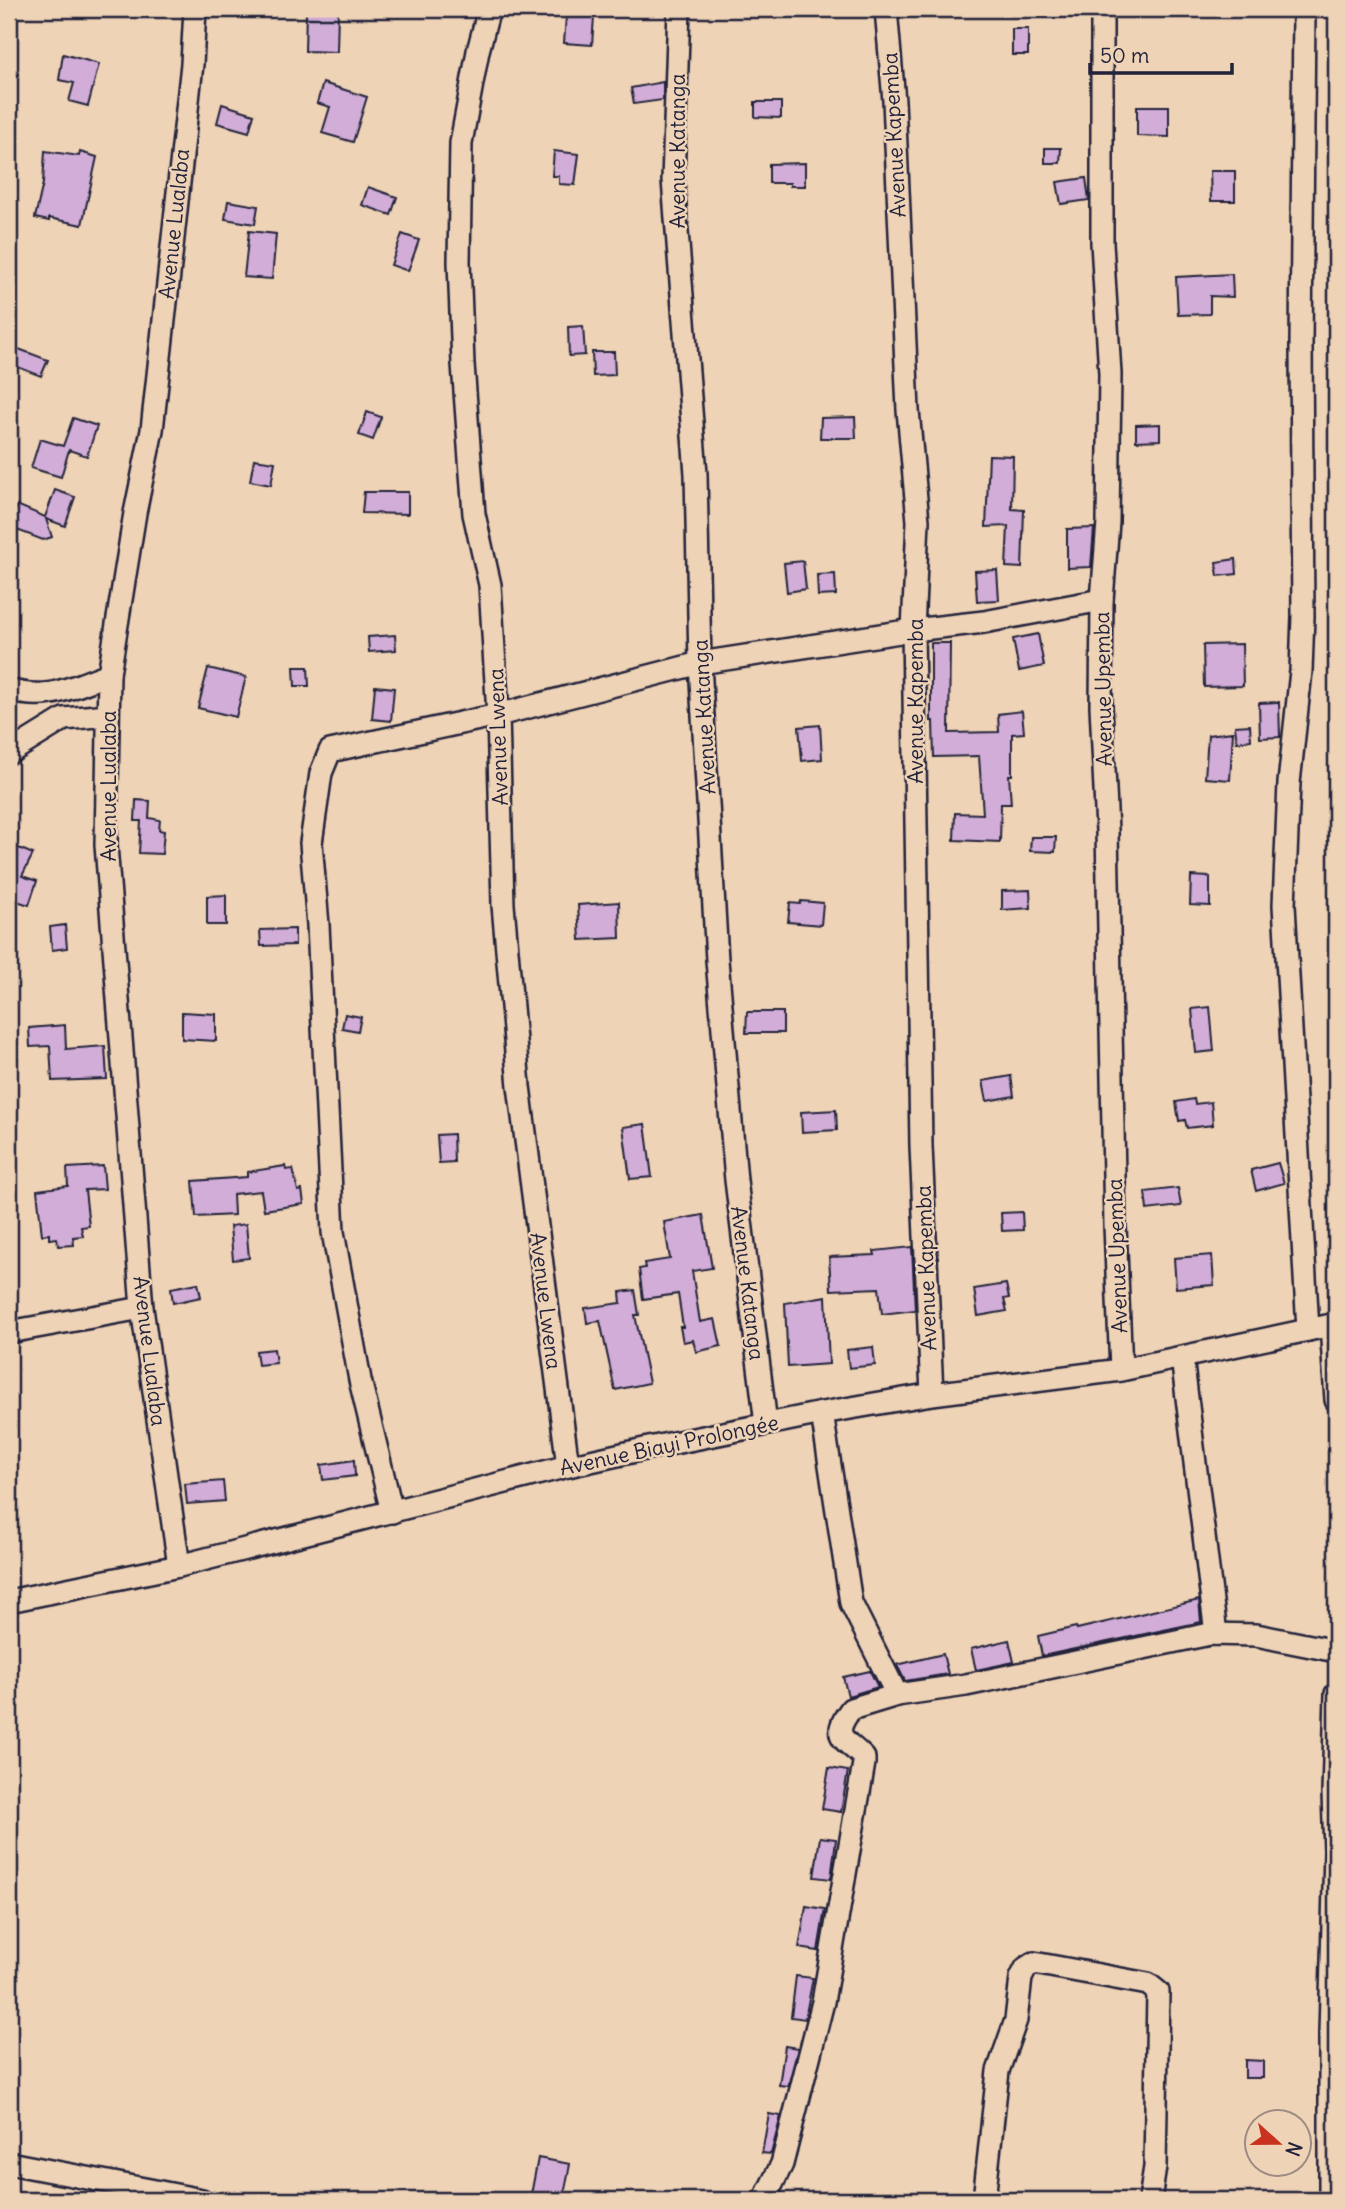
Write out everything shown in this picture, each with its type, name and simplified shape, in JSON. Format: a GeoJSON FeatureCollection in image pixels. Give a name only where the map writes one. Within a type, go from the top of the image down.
{"type":"FeatureCollection","features":[{"type":"Feature","properties":{"kind":"street","name":"Avenue Lualaba"},"geometry":{"type":"LineString","coordinates":[[179,1566],[142,1308],[106,845],[109,674],[135,513],[152,430],[192,64],[195,9]]}},
{"type":"Feature","properties":{"kind":"street","name":"Avenue Lwena"},"geometry":{"type":"LineString","coordinates":[[489,9],[478,51],[461,143],[459,262],[463,364],[474,514],[490,585],[498,715],[503,905],[519,1086],[568,1466]]}},
{"type":"Feature","properties":{"kind":"street","name":"Avenue Katanga"},"geometry":{"type":"LineString","coordinates":[[679,9],[673,180],[696,474],[700,663],[717,960],[734,1167],[766,1424]]}},
{"type":"Feature","properties":{"kind":"street","name":"Avenue Kapemba"},"geometry":{"type":"LineString","coordinates":[[886,9],[894,101],[907,382],[918,521],[913,630],[921,1146],[932,1394]]}},
{"type":"Feature","properties":{"kind":"street","name":"Avenue Upemba"},"geometry":{"type":"LineString","coordinates":[[1102,9],[1102,243],[1110,374],[1101,706],[1107,831],[1114,1200],[1121,1370]]}},
{"type":"Feature","properties":{"kind":"street"},"geometry":{"type":"LineString","coordinates":[[1304,9],[1305,177],[1301,347],[1303,616],[1301,671],[1289,783],[1284,905],[1308,1330]]}},
{"type":"Feature","properties":{"kind":"street"},"geometry":{"type":"LineString","coordinates":[[392,1512],[360,1380],[333,1233],[318,925],[311,843],[326,756],[330,751],[498,715],[700,663],[913,630],[984,622],[1102,600]]}},
{"type":"Feature","properties":{"kind":"street"},"geometry":{"type":"LineString","coordinates":[[9,690],[28,695],[49,695],[109,674]]}},
{"type":"Feature","properties":{"kind":"street"},"geometry":{"type":"LineString","coordinates":[[9,752],[64,719],[108,715]]}},
{"type":"Feature","properties":{"kind":"street"},"geometry":{"type":"LineString","coordinates":[[9,1332],[142,1308]]}},
{"type":"Feature","properties":{"kind":"street"},"geometry":{"type":"LineString","coordinates":[[1334,1324],[1336,1400]]}},
{"type":"Feature","properties":{"kind":"street","name":"Avenue Biayi Prolongée"},"geometry":{"type":"LineString","coordinates":[[9,1601],[179,1566],[568,1466],[766,1424],[932,1394],[1121,1370],[1334,1324]]}},
{"type":"Feature","properties":{"kind":"street"},"geometry":{"type":"LineString","coordinates":[[1182,1357],[1216,1634]]}},
{"type":"Feature","properties":{"kind":"street"},"geometry":{"type":"LineString","coordinates":[[822,1413],[850,1603],[897,1695]]}},
{"type":"Feature","properties":{"kind":"street"},"geometry":{"type":"LineString","coordinates":[[764,2200],[782,2164],[823,2002],[864,1763],[857,1751],[842,1741],[841,1731],[851,1709],[897,1695],[966,1685],[1216,1634],[1256,1635],[1336,1651]]}},
{"type":"Feature","properties":{"kind":"street"},"geometry":{"type":"LineString","coordinates":[[1330,2200],[1336,1694]]}},
{"type":"Feature","properties":{"kind":"street"},"geometry":{"type":"LineString","coordinates":[[984,2200],[998,2071],[1016,2020],[1021,1978],[1026,1968],[1034,1963],[1148,1984],[1158,1992],[1155,2167],[1150,2200]]}},
{"type":"Feature","properties":{"kind":"street"},"geometry":{"type":"LineString","coordinates":[[9,2163],[152,2196],[202,2200]]}},
{"type":"Feature","properties":{"kind":"building"},"geometry":{"type":"Polygon","coordinates":[[[306,10],[338,11],[337,52],[305,51],[306,10]]]}},
{"type":"Feature","properties":{"kind":"building"},"geometry":{"type":"Polygon","coordinates":[[[566,16],[594,17],[592,45],[564,43],[566,16]]]}},
{"type":"Feature","properties":{"kind":"building"},"geometry":{"type":"Polygon","coordinates":[[[1012,29],[1028,29],[1028,55],[1012,55],[1012,29]]]}},
{"type":"Feature","properties":{"kind":"building"},"geometry":{"type":"Polygon","coordinates":[[[63,54],[99,64],[88,106],[69,101],[74,83],[59,80],[63,54]]]}},
{"type":"Feature","properties":{"kind":"building"},"geometry":{"type":"Polygon","coordinates":[[[663,82],[663,100],[634,104],[631,88],[663,82]]]}},
{"type":"Feature","properties":{"kind":"building"},"geometry":{"type":"Polygon","coordinates":[[[323,83],[367,97],[353,142],[322,133],[330,107],[317,103],[323,83]]]}},
{"type":"Feature","properties":{"kind":"building"},"geometry":{"type":"Polygon","coordinates":[[[755,102],[781,102],[781,118],[755,117],[755,102]]]}},
{"type":"Feature","properties":{"kind":"building"},"geometry":{"type":"Polygon","coordinates":[[[222,104],[254,114],[249,132],[217,123],[222,104]]]}},
{"type":"Feature","properties":{"kind":"building"},"geometry":{"type":"Polygon","coordinates":[[[1137,106],[1169,106],[1169,137],[1137,136],[1137,106]]]}},
{"type":"Feature","properties":{"kind":"building"},"geometry":{"type":"Polygon","coordinates":[[[1045,148],[1061,148],[1060,163],[1045,163],[1045,148]]]}},
{"type":"Feature","properties":{"kind":"building"},"geometry":{"type":"Polygon","coordinates":[[[45,151],[79,156],[80,152],[97,157],[82,225],[35,218],[43,183],[45,151]]]}},
{"type":"Feature","properties":{"kind":"building"},"geometry":{"type":"Polygon","coordinates":[[[554,151],[579,154],[575,185],[559,184],[559,176],[552,176],[554,151]]]}},
{"type":"Feature","properties":{"kind":"building"},"geometry":{"type":"Polygon","coordinates":[[[805,163],[805,186],[769,183],[769,164],[805,163]]]}},
{"type":"Feature","properties":{"kind":"building"},"geometry":{"type":"Polygon","coordinates":[[[1210,171],[1235,171],[1235,201],[1211,201],[1210,171]]]}},
{"type":"Feature","properties":{"kind":"building"},"geometry":{"type":"Polygon","coordinates":[[[1086,178],[1089,200],[1061,204],[1057,182],[1086,178]]]}},
{"type":"Feature","properties":{"kind":"building"},"geometry":{"type":"Polygon","coordinates":[[[368,187],[397,197],[391,215],[362,205],[368,187]]]}},
{"type":"Feature","properties":{"kind":"building"},"geometry":{"type":"Polygon","coordinates":[[[228,201],[258,206],[255,224],[225,219],[228,201]]]}},
{"type":"Feature","properties":{"kind":"building"},"geometry":{"type":"Polygon","coordinates":[[[249,231],[276,234],[272,279],[244,277],[249,231]]]}},
{"type":"Feature","properties":{"kind":"building"},"geometry":{"type":"Polygon","coordinates":[[[402,234],[419,240],[408,271],[391,265],[402,234]]]}},
{"type":"Feature","properties":{"kind":"building"},"geometry":{"type":"Polygon","coordinates":[[[1232,274],[1233,297],[1210,296],[1210,314],[1178,315],[1176,277],[1232,274]]]}},
{"type":"Feature","properties":{"kind":"building"},"geometry":{"type":"Polygon","coordinates":[[[583,326],[585,355],[569,356],[568,327],[583,326]]]}},
{"type":"Feature","properties":{"kind":"building"},"geometry":{"type":"Polygon","coordinates":[[[16,348],[48,360],[41,376],[10,364],[16,348]]]}},
{"type":"Feature","properties":{"kind":"building"},"geometry":{"type":"Polygon","coordinates":[[[592,352],[614,352],[615,375],[593,376],[592,352]]]}},
{"type":"Feature","properties":{"kind":"building"},"geometry":{"type":"Polygon","coordinates":[[[367,412],[381,417],[373,440],[359,435],[367,412]]]}},
{"type":"Feature","properties":{"kind":"building"},"geometry":{"type":"Polygon","coordinates":[[[855,417],[856,438],[820,438],[821,418],[855,417]]]}},
{"type":"Feature","properties":{"kind":"building"},"geometry":{"type":"Polygon","coordinates":[[[73,418],[97,426],[87,456],[69,450],[61,477],[31,468],[40,439],[63,446],[73,418]]]}},
{"type":"Feature","properties":{"kind":"building"},"geometry":{"type":"Polygon","coordinates":[[[1160,424],[1160,440],[1136,441],[1136,425],[1160,424]]]}},
{"type":"Feature","properties":{"kind":"building"},"geometry":{"type":"Polygon","coordinates":[[[989,455],[1013,456],[1012,509],[1024,510],[1022,568],[1006,567],[1008,526],[986,527],[989,455]]]}},
{"type":"Feature","properties":{"kind":"building"},"geometry":{"type":"Polygon","coordinates":[[[254,459],[275,462],[271,485],[250,481],[254,459]]]}},
{"type":"Feature","properties":{"kind":"building"},"geometry":{"type":"Polygon","coordinates":[[[55,490],[75,497],[65,526],[46,519],[52,537],[43,540],[9,527],[17,505],[45,517],[55,490]]]}},
{"type":"Feature","properties":{"kind":"building"},"geometry":{"type":"Polygon","coordinates":[[[364,492],[408,492],[408,514],[362,513],[364,492]]]}},
{"type":"Feature","properties":{"kind":"building"},"geometry":{"type":"Polygon","coordinates":[[[1094,528],[1091,567],[1067,568],[1067,529],[1094,528]]]}},
{"type":"Feature","properties":{"kind":"building"},"geometry":{"type":"Polygon","coordinates":[[[1236,559],[1237,574],[1218,576],[1216,562],[1236,559]]]}},
{"type":"Feature","properties":{"kind":"building"},"geometry":{"type":"Polygon","coordinates":[[[803,561],[806,589],[787,592],[784,563],[803,561]]]}},
{"type":"Feature","properties":{"kind":"building"},"geometry":{"type":"Polygon","coordinates":[[[997,570],[999,600],[977,601],[975,571],[997,570]]]}},
{"type":"Feature","properties":{"kind":"building"},"geometry":{"type":"Polygon","coordinates":[[[835,574],[836,595],[818,596],[817,575],[835,574]]]}},
{"type":"Feature","properties":{"kind":"building"},"geometry":{"type":"Polygon","coordinates":[[[1038,634],[1044,666],[1019,671],[1013,639],[1038,634]]]}},
{"type":"Feature","properties":{"kind":"building"},"geometry":{"type":"Polygon","coordinates":[[[395,635],[396,650],[369,652],[368,637],[395,635]]]}},
{"type":"Feature","properties":{"kind":"building"},"geometry":{"type":"Polygon","coordinates":[[[931,643],[950,643],[949,733],[999,732],[998,714],[1022,711],[1024,733],[1012,734],[1012,775],[1009,775],[1011,804],[1001,804],[1000,842],[954,840],[955,813],[983,814],[979,756],[934,757],[931,643]]]}},
{"type":"Feature","properties":{"kind":"building"},"geometry":{"type":"Polygon","coordinates":[[[1242,644],[1243,686],[1204,687],[1203,645],[1242,644]]]}},
{"type":"Feature","properties":{"kind":"building"},"geometry":{"type":"Polygon","coordinates":[[[294,667],[308,667],[309,686],[295,686],[294,667]]]}},
{"type":"Feature","properties":{"kind":"building"},"geometry":{"type":"Polygon","coordinates":[[[208,668],[246,677],[236,717],[198,708],[208,668]]]}},
{"type":"Feature","properties":{"kind":"building"},"geometry":{"type":"Polygon","coordinates":[[[375,686],[394,688],[391,721],[372,719],[375,686]]]}},
{"type":"Feature","properties":{"kind":"building"},"geometry":{"type":"Polygon","coordinates":[[[1279,702],[1280,737],[1260,738],[1259,703],[1279,702]]]}},
{"type":"Feature","properties":{"kind":"building"},"geometry":{"type":"Polygon","coordinates":[[[820,725],[822,759],[802,761],[799,727],[820,725]]]}},
{"type":"Feature","properties":{"kind":"building"},"geometry":{"type":"Polygon","coordinates":[[[1250,725],[1251,740],[1237,742],[1235,726],[1250,725]]]}},
{"type":"Feature","properties":{"kind":"building"},"geometry":{"type":"Polygon","coordinates":[[[1233,732],[1230,780],[1205,778],[1208,735],[1233,732]]]}},
{"type":"Feature","properties":{"kind":"building"},"geometry":{"type":"Polygon","coordinates":[[[136,800],[150,801],[149,818],[160,820],[159,830],[164,831],[162,854],[139,853],[141,821],[135,821],[136,800]]]}},
{"type":"Feature","properties":{"kind":"building"},"geometry":{"type":"Polygon","coordinates":[[[1031,837],[1056,837],[1055,852],[1030,851],[1031,837]]]}},
{"type":"Feature","properties":{"kind":"building"},"geometry":{"type":"Polygon","coordinates":[[[9,844],[33,854],[22,876],[37,881],[29,905],[11,899],[9,904],[9,844]]]}},
{"type":"Feature","properties":{"kind":"building"},"geometry":{"type":"Polygon","coordinates":[[[1191,876],[1210,877],[1210,906],[1190,905],[1191,876]]]}},
{"type":"Feature","properties":{"kind":"building"},"geometry":{"type":"Polygon","coordinates":[[[1030,890],[1031,908],[1002,910],[1002,891],[1030,890]]]}},
{"type":"Feature","properties":{"kind":"building"},"geometry":{"type":"Polygon","coordinates":[[[226,895],[226,925],[207,925],[207,896],[226,895]]]}},
{"type":"Feature","properties":{"kind":"building"},"geometry":{"type":"Polygon","coordinates":[[[801,901],[823,903],[821,925],[788,922],[790,903],[800,904],[801,901]]]}},
{"type":"Feature","properties":{"kind":"building"},"geometry":{"type":"Polygon","coordinates":[[[619,902],[620,938],[580,940],[578,905],[619,902]]]}},
{"type":"Feature","properties":{"kind":"building"},"geometry":{"type":"Polygon","coordinates":[[[65,925],[67,948],[52,950],[50,927],[65,925]]]}},
{"type":"Feature","properties":{"kind":"building"},"geometry":{"type":"Polygon","coordinates":[[[295,929],[295,945],[261,946],[260,930],[295,929]]]}},
{"type":"Feature","properties":{"kind":"building"},"geometry":{"type":"Polygon","coordinates":[[[1210,1007],[1214,1051],[1196,1053],[1192,1009],[1210,1007]]]}},
{"type":"Feature","properties":{"kind":"building"},"geometry":{"type":"Polygon","coordinates":[[[182,1012],[216,1014],[216,1041],[182,1039],[182,1012]]]}},
{"type":"Feature","properties":{"kind":"building"},"geometry":{"type":"Polygon","coordinates":[[[747,1012],[783,1012],[783,1033],[746,1033],[747,1012]]]}},
{"type":"Feature","properties":{"kind":"building"},"geometry":{"type":"Polygon","coordinates":[[[345,1014],[361,1017],[358,1031],[342,1028],[345,1014]]]}},
{"type":"Feature","properties":{"kind":"building"},"geometry":{"type":"Polygon","coordinates":[[[65,1025],[66,1049],[105,1046],[107,1079],[52,1081],[50,1046],[30,1047],[29,1028],[65,1025]]]}},
{"type":"Feature","properties":{"kind":"building"},"geometry":{"type":"Polygon","coordinates":[[[1011,1076],[1014,1096],[987,1101],[983,1081],[1011,1076]]]}},
{"type":"Feature","properties":{"kind":"building"},"geometry":{"type":"Polygon","coordinates":[[[1194,1099],[1195,1104],[1211,1102],[1213,1125],[1187,1128],[1185,1120],[1179,1121],[1176,1102],[1194,1099]]]}},
{"type":"Feature","properties":{"kind":"building"},"geometry":{"type":"Polygon","coordinates":[[[836,1110],[837,1130],[802,1132],[801,1112],[836,1110]]]}},
{"type":"Feature","properties":{"kind":"building"},"geometry":{"type":"Polygon","coordinates":[[[645,1124],[652,1177],[630,1179],[623,1127],[645,1124]]]}},
{"type":"Feature","properties":{"kind":"building"},"geometry":{"type":"Polygon","coordinates":[[[453,1134],[454,1162],[439,1163],[437,1135],[453,1134]]]}},
{"type":"Feature","properties":{"kind":"building"},"geometry":{"type":"Polygon","coordinates":[[[1278,1163],[1284,1183],[1256,1191],[1251,1170],[1278,1163]]]}},
{"type":"Feature","properties":{"kind":"building"},"geometry":{"type":"Polygon","coordinates":[[[103,1166],[105,1189],[85,1190],[89,1226],[81,1227],[83,1236],[73,1237],[74,1245],[58,1246],[57,1238],[49,1239],[49,1234],[42,1235],[37,1190],[68,1186],[67,1168],[103,1166]]]}},
{"type":"Feature","properties":{"kind":"building"},"geometry":{"type":"Polygon","coordinates":[[[285,1166],[286,1170],[293,1169],[298,1191],[302,1190],[304,1204],[264,1210],[261,1191],[233,1194],[234,1215],[196,1217],[193,1181],[247,1177],[247,1172],[285,1166]]]}},
{"type":"Feature","properties":{"kind":"building"},"geometry":{"type":"Polygon","coordinates":[[[1178,1188],[1181,1206],[1147,1210],[1145,1192],[1178,1188]]]}},
{"type":"Feature","properties":{"kind":"building"},"geometry":{"type":"Polygon","coordinates":[[[1022,1212],[1023,1230],[1002,1231],[1001,1213],[1022,1212]]]}},
{"type":"Feature","properties":{"kind":"building"},"geometry":{"type":"Polygon","coordinates":[[[703,1215],[712,1268],[692,1271],[700,1322],[715,1319],[721,1346],[696,1352],[693,1340],[683,1342],[678,1294],[643,1299],[639,1269],[645,1268],[644,1263],[670,1259],[664,1222],[703,1215]]]}},
{"type":"Feature","properties":{"kind":"building"},"geometry":{"type":"Polygon","coordinates":[[[246,1224],[249,1258],[233,1260],[230,1226],[246,1224]]]}},
{"type":"Feature","properties":{"kind":"building"},"geometry":{"type":"Polygon","coordinates":[[[912,1247],[915,1310],[882,1314],[879,1288],[831,1290],[829,1257],[875,1255],[874,1251],[912,1247]]]}},
{"type":"Feature","properties":{"kind":"building"},"geometry":{"type":"Polygon","coordinates":[[[1212,1255],[1214,1285],[1176,1288],[1174,1258],[1212,1255]]]}},
{"type":"Feature","properties":{"kind":"building"},"geometry":{"type":"Polygon","coordinates":[[[198,1283],[201,1297],[173,1303],[171,1288],[198,1283]]]}},
{"type":"Feature","properties":{"kind":"building"},"geometry":{"type":"Polygon","coordinates":[[[1006,1284],[1009,1298],[1004,1299],[1007,1311],[978,1316],[974,1289],[1006,1284]]]}},
{"type":"Feature","properties":{"kind":"building"},"geometry":{"type":"Polygon","coordinates":[[[635,1290],[639,1315],[635,1315],[649,1383],[615,1390],[600,1321],[587,1323],[585,1308],[621,1303],[620,1292],[635,1290]]]}},
{"type":"Feature","properties":{"kind":"building"},"geometry":{"type":"Polygon","coordinates":[[[826,1296],[829,1364],[788,1367],[785,1303],[826,1296]]]}},
{"type":"Feature","properties":{"kind":"building"},"geometry":{"type":"Polygon","coordinates":[[[873,1347],[875,1365],[849,1368],[847,1350],[873,1347]]]}},
{"type":"Feature","properties":{"kind":"building"},"geometry":{"type":"Polygon","coordinates":[[[274,1349],[276,1363],[258,1365],[256,1351],[274,1349]]]}},
{"type":"Feature","properties":{"kind":"building"},"geometry":{"type":"Polygon","coordinates":[[[354,1460],[355,1476],[323,1480],[321,1465],[354,1460]]]}},
{"type":"Feature","properties":{"kind":"building"},"geometry":{"type":"Polygon","coordinates":[[[223,1481],[225,1501],[187,1504],[185,1484],[223,1481]]]}},
{"type":"Feature","properties":{"kind":"building"},"geometry":{"type":"Polygon","coordinates":[[[1199,1600],[1201,1622],[1042,1656],[1038,1636],[1199,1600]]]}},
{"type":"Feature","properties":{"kind":"building"},"geometry":{"type":"Polygon","coordinates":[[[1009,1640],[1014,1662],[976,1670],[971,1649],[1009,1640]]]}},
{"type":"Feature","properties":{"kind":"building"},"geometry":{"type":"Polygon","coordinates":[[[943,1654],[948,1674],[905,1681],[897,1665],[943,1654]]]}},
{"type":"Feature","properties":{"kind":"building"},"geometry":{"type":"Polygon","coordinates":[[[870,1671],[878,1687],[848,1696],[843,1677],[870,1671]]]}},
{"type":"Feature","properties":{"kind":"building"},"geometry":{"type":"Polygon","coordinates":[[[829,1768],[848,1771],[841,1812],[822,1809],[829,1768]]]}},
{"type":"Feature","properties":{"kind":"building"},"geometry":{"type":"Polygon","coordinates":[[[820,1837],[836,1839],[831,1879],[814,1877],[820,1837]]]}},
{"type":"Feature","properties":{"kind":"building"},"geometry":{"type":"Polygon","coordinates":[[[806,1906],[825,1909],[818,1951],[799,1948],[806,1906]]]}},
{"type":"Feature","properties":{"kind":"building"},"geometry":{"type":"Polygon","coordinates":[[[796,1976],[813,1978],[805,2019],[791,2017],[796,1976]]]}},
{"type":"Feature","properties":{"kind":"building"},"geometry":{"type":"Polygon","coordinates":[[[785,2046],[798,2048],[788,2086],[779,2085],[785,2046]]]}},
{"type":"Feature","properties":{"kind":"building"},"geometry":{"type":"Polygon","coordinates":[[[1245,2060],[1263,2061],[1263,2078],[1245,2078],[1245,2060]]]}},
{"type":"Feature","properties":{"kind":"building"},"geometry":{"type":"Polygon","coordinates":[[[769,2114],[781,2116],[771,2154],[762,2153],[769,2114]]]}},
{"type":"Feature","properties":{"kind":"building"},"geometry":{"type":"Polygon","coordinates":[[[538,2158],[570,2164],[563,2200],[530,2200],[538,2158]]]}}]}
